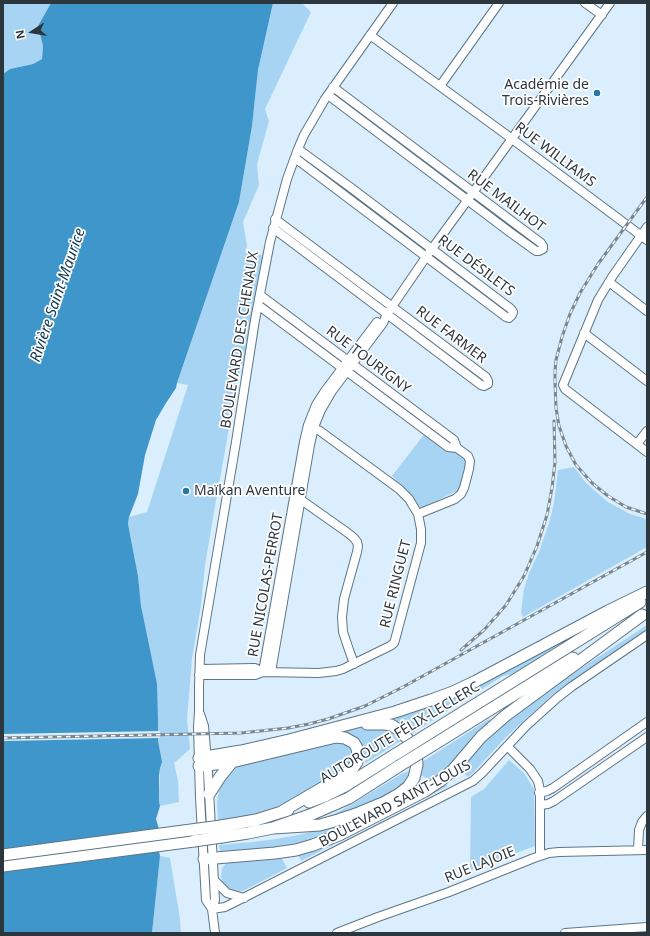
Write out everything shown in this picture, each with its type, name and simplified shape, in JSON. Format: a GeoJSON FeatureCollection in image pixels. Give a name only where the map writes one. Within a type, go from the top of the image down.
{"type":"FeatureCollection","features":[{"type":"Feature","properties":{"kind":"highway"},"geometry":{"type":"LineString","coordinates":[[203,762],[228,754],[339,728],[408,708],[453,692],[647,592]]}},
{"type":"Feature","properties":{"kind":"highway","name":"AUTOROUTE FÉLIX-LECLERC"},"geometry":{"type":"LineString","coordinates":[[3,866],[221,831],[311,802],[333,792],[357,778],[647,598]]}},
{"type":"Feature","properties":{"kind":"highway"},"geometry":{"type":"LineString","coordinates":[[208,858],[285,852],[318,844],[339,835],[425,791],[455,768],[485,733],[505,716],[645,614]]}},
{"type":"Feature","properties":{"kind":"highway","name":"AUTOROUTE FÉLIX-LECLERC"},"geometry":{"type":"LineString","coordinates":[[3,855],[221,831],[248,833],[273,828],[310,815],[336,804],[358,792],[645,614]]}},
{"type":"Feature","properties":{"kind":"highway"},"geometry":{"type":"LineString","coordinates":[[273,828],[320,825],[344,818],[394,798],[412,783],[417,770],[416,754],[409,740],[400,730],[389,725],[382,724],[339,728]]}},
{"type":"Feature","properties":{"kind":"highway"},"geometry":{"type":"LineString","coordinates":[[203,762],[232,762],[336,737],[347,738],[354,743],[357,748],[358,756],[357,762],[353,768],[341,777],[281,812]]}},
{"type":"Feature","properties":{"kind":"highway"},"geometry":{"type":"LineString","coordinates":[[209,794],[232,762]]}},
{"type":"Feature","properties":{"kind":"street","name":"BOULEVARD DES CHENAUX"},"geometry":{"type":"LineString","coordinates":[[215,933],[212,909],[215,900],[214,880],[208,858],[203,762],[204,726],[199,711],[199,672],[204,628],[258,305],[275,219],[298,149],[311,123],[333,87],[393,3]]}},
{"type":"Feature","properties":{"kind":"street"},"geometry":{"type":"LineString","coordinates":[[440,86],[499,3]]}},
{"type":"Feature","properties":{"kind":"street"},"geometry":{"type":"LineString","coordinates":[[585,3],[602,15]]}},
{"type":"Feature","properties":{"kind":"street","name":"RUE NICOLAS-PERROT"},"geometry":{"type":"LineString","coordinates":[[267,672],[298,498],[310,445],[311,426],[320,398],[350,362],[378,320],[387,314],[426,257],[610,3]]}},
{"type":"Feature","properties":{"kind":"street","name":"RUE WILLIAMS"},"geometry":{"type":"LineString","coordinates":[[370,35],[644,238]]}},
{"type":"Feature","properties":{"kind":"street","name":"RUE MAILHOT"},"geometry":{"type":"LineString","coordinates":[[328,95],[536,251],[543,249],[541,243],[333,87]]}},
{"type":"Feature","properties":{"kind":"street","name":"RUE DÉSILETS"},"geometry":{"type":"LineString","coordinates":[[295,158],[506,317],[509,318],[512,315],[512,309],[298,149]]}},
{"type":"Feature","properties":{"kind":"street","name":"RUE FARMER"},"geometry":{"type":"LineString","coordinates":[[273,228],[481,386],[488,384],[486,377],[275,219]]}},
{"type":"Feature","properties":{"kind":"street"},"geometry":{"type":"LineString","coordinates":[[647,227],[644,238],[609,282],[597,302],[563,384],[563,386],[571,393],[647,452]]}},
{"type":"Feature","properties":{"kind":"street"},"geometry":{"type":"LineString","coordinates":[[609,282],[647,311]]}},
{"type":"Feature","properties":{"kind":"street","name":"RUE TOURIGNY"},"geometry":{"type":"LineString","coordinates":[[260,295],[454,440],[457,448]]}},
{"type":"Feature","properties":{"kind":"street","name":"RUE TOURIGNY"},"geometry":{"type":"LineString","coordinates":[[258,305],[448,447],[457,448],[468,456],[470,461],[469,469],[459,496],[418,514]]}},
{"type":"Feature","properties":{"kind":"street"},"geometry":{"type":"LineString","coordinates":[[584,333],[647,381]]}},
{"type":"Feature","properties":{"kind":"street","name":"RUE RINGUET"},"geometry":{"type":"LineString","coordinates":[[199,672],[255,668],[267,672],[326,673],[342,670],[390,646],[395,640],[421,545],[421,529],[418,514],[409,499],[401,490],[326,435],[311,426]]}},
{"type":"Feature","properties":{"kind":"street"},"geometry":{"type":"LineString","coordinates":[[637,444],[647,431]]}},
{"type":"Feature","properties":{"kind":"street"},"geometry":{"type":"LineString","coordinates":[[298,498],[348,532],[357,542],[357,552],[344,599],[342,617],[343,632],[354,664]]}},
{"type":"Feature","properties":{"kind":"street","name":"BOULEVARD SAINT-LOUIS"},"geometry":{"type":"LineString","coordinates":[[212,909],[224,907],[244,898],[473,781],[506,746],[560,696],[647,635]]}},
{"type":"Feature","properties":{"kind":"street"},"geometry":{"type":"LineString","coordinates":[[540,793],[553,788],[647,722]]}},
{"type":"Feature","properties":{"kind":"street"},"geometry":{"type":"LineString","coordinates":[[540,805],[548,804],[554,801],[647,737]]}},
{"type":"Feature","properties":{"kind":"street"},"geometry":{"type":"LineString","coordinates":[[506,746],[530,769],[536,777],[539,785],[540,856]]}},
{"type":"Feature","properties":{"kind":"street","name":"BOULEVARD DES CHENAUX"},"geometry":{"type":"LineString","coordinates":[[203,762],[209,794],[206,901],[212,909]]}},
{"type":"Feature","properties":{"kind":"street","name":"RUE LAJOIE"},"geometry":{"type":"LineString","coordinates":[[337,933],[449,892],[540,856],[559,852],[643,850],[639,830],[642,822],[647,816]]}},
{"type":"Feature","properties":{"kind":"street"},"geometry":{"type":"LineString","coordinates":[[214,880],[227,893],[244,898]]}},
{"type":"Feature","properties":{"kind":"street"},"geometry":{"type":"LineString","coordinates":[[571,933],[647,927]]}},
{"type":"Feature","properties":{"kind":"shaded area"},"geometry":{"type":"Polygon","coordinates":[[[3,3],[51,3],[38,26],[43,46],[42,59],[33,64],[10,69],[3,74],[3,3]]]}},
{"type":"Feature","properties":{"kind":"shaded area"},"geometry":{"type":"Polygon","coordinates":[[[273,3],[302,3],[311,12],[265,109],[269,121],[257,164],[259,185],[243,222],[247,246],[245,252],[265,256],[256,330],[238,378],[205,565],[201,605],[192,659],[187,719],[190,749],[174,763],[178,781],[179,802],[160,806],[160,768],[138,576],[128,524],[129,517],[147,512],[188,385],[177,383],[239,202],[252,126],[258,70],[273,3]]]}},
{"type":"Feature","properties":{"kind":"shaded area"},"geometry":{"type":"Polygon","coordinates":[[[429,428],[462,453],[466,449],[469,456],[461,489],[421,508],[392,476],[429,428]]]}},
{"type":"Feature","properties":{"kind":"shaded area"},"geometry":{"type":"Polygon","coordinates":[[[574,467],[586,483],[608,502],[630,514],[647,519],[647,547],[523,617],[521,613],[524,589],[550,520],[554,503],[558,470],[574,467]]]}},
{"type":"Feature","properties":{"kind":"shaded area"},"geometry":{"type":"Polygon","coordinates":[[[647,625],[647,629],[552,695],[506,737],[472,774],[467,777],[461,768],[485,738],[519,709],[647,625]]]}},
{"type":"Feature","properties":{"kind":"shaded area"},"geometry":{"type":"Polygon","coordinates":[[[571,634],[573,637],[514,674],[503,676],[411,734],[402,725],[387,720],[571,634]]]}},
{"type":"Feature","properties":{"kind":"shaded area"},"geometry":{"type":"Polygon","coordinates":[[[489,719],[492,722],[466,751],[433,781],[420,775],[422,762],[489,719]]]}},
{"type":"Feature","properties":{"kind":"shaded area"},"geometry":{"type":"Polygon","coordinates":[[[367,727],[389,728],[405,738],[366,763],[362,759],[363,756],[334,733],[367,727]]]}},
{"type":"Feature","properties":{"kind":"shaded area"},"geometry":{"type":"Polygon","coordinates":[[[341,740],[354,749],[352,765],[296,799],[282,805],[251,815],[218,821],[217,802],[219,790],[217,789],[228,773],[237,766],[341,740]]]}},
{"type":"Feature","properties":{"kind":"shaded area"},"geometry":{"type":"Polygon","coordinates":[[[509,760],[524,773],[534,789],[535,846],[470,870],[471,797],[484,789],[509,760]]]}},
{"type":"Feature","properties":{"kind":"shaded area"},"geometry":{"type":"Polygon","coordinates":[[[414,769],[412,776],[393,794],[333,817],[332,815],[401,774],[414,769]]]}},
{"type":"Feature","properties":{"kind":"shaded area"},"geometry":{"type":"Polygon","coordinates":[[[444,783],[448,786],[301,861],[298,854],[444,783]]]}},
{"type":"Feature","properties":{"kind":"shaded area"},"geometry":{"type":"Polygon","coordinates":[[[362,816],[359,821],[302,845],[220,852],[219,845],[276,839],[298,835],[331,827],[362,816]]]}},
{"type":"Feature","properties":{"kind":"shaded area"},"geometry":{"type":"Polygon","coordinates":[[[160,856],[170,858],[181,933],[152,933],[160,856]]]}},
{"type":"Feature","properties":{"kind":"shaded area"},"geometry":{"type":"Polygon","coordinates":[[[281,857],[287,868],[243,891],[231,891],[223,884],[221,877],[222,869],[226,863],[281,857]]]}},
{"type":"Feature","properties":{"kind":"water","name":"Rivière Saint-Maurice"},"geometry":{"type":"Polygon","coordinates":[[[51,3],[273,3],[258,70],[252,126],[239,202],[176,388],[156,420],[145,455],[138,494],[129,517],[128,524],[138,576],[141,606],[157,684],[158,741],[162,762],[159,776],[160,806],[156,819],[159,829],[158,847],[160,856],[152,933],[3,933],[3,74],[10,69],[33,64],[42,59],[43,46],[38,26],[51,3]]]}},
{"type":"Feature","properties":{"kind":"pier"},"geometry":{"type":"Polygon","coordinates":[[[160,731],[160,738],[3,741],[3,734],[160,731]]]}},
{"type":"Feature","properties":{"kind":"railway"},"geometry":{"type":"LineString","coordinates":[[647,197],[598,264],[580,293],[570,314],[562,337],[556,360],[555,371],[556,408],[559,426],[566,446],[576,465],[592,483],[608,496],[626,507],[647,514]]}},
{"type":"Feature","properties":{"kind":"railway"},"geometry":{"type":"LineString","coordinates":[[461,650],[484,630],[506,605],[524,576],[537,546],[547,515],[552,488],[555,462],[554,421]]}},
{"type":"Feature","properties":{"kind":"railway"},"geometry":{"type":"LineString","coordinates":[[3,738],[241,733],[288,728],[328,719],[365,706],[403,687],[647,552]]}},
{"type":"Feature","properties":{"kind":"place","name":"Académie de Trois-Rivières"},"geometry":{"type":"Point","coordinates":[597,93]}},
{"type":"Feature","properties":{"kind":"place","name":"Maïkan Aventure"},"geometry":{"type":"Point","coordinates":[186,491]}}]}
